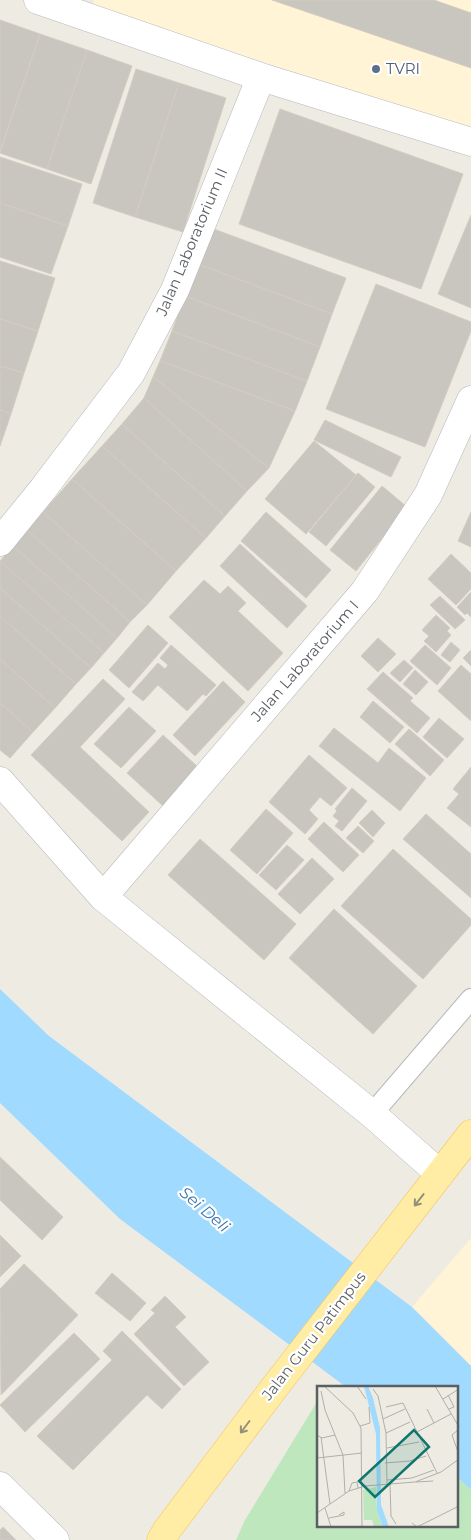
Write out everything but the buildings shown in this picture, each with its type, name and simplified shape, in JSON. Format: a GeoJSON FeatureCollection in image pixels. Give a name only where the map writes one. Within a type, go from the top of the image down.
{"type":"FeatureCollection","features":[{"type":"Feature","properties":{"kind":"main road","name":"Jalan Guru Patimpus"},"geometry":{"type":"LineString","coordinates":[[161,1540],[274,1388],[471,1134]]}},
{"type":"Feature","properties":{"kind":"street"},"geometry":{"type":"LineString","coordinates":[[38,0],[71,5],[261,77],[471,142]]}},
{"type":"Feature","properties":{"kind":"street","name":"Jalan Laboratorium II"},"geometry":{"type":"LineString","coordinates":[[0,542],[43,489],[130,374],[175,290],[261,77]]}},
{"type":"Feature","properties":{"kind":"street","name":"Jalan Laboratorium I"},"geometry":{"type":"LineString","coordinates":[[103,897],[366,591],[428,495],[471,400]]}},
{"type":"Feature","properties":{"kind":"street"},"geometry":{"type":"LineString","coordinates":[[0,781],[103,897],[372,1114],[440,1174]]}},
{"type":"Feature","properties":{"kind":"street"},"geometry":{"type":"LineString","coordinates":[[0,1486],[55,1540]]}},
{"type":"Feature","properties":{"kind":"lane"},"geometry":{"type":"LineString","coordinates":[[372,1114],[471,999]]}},
{"type":"Feature","properties":{"kind":"shaded area","name":"TVRI"},"geometry":{"type":"Polygon","coordinates":[[[94,0],[471,0],[471,130],[92,7],[94,0]]]}},
{"type":"Feature","properties":{"kind":"shaded area"},"geometry":{"type":"Polygon","coordinates":[[[471,1238],[471,1366],[412,1307],[471,1238]]]}},
{"type":"Feature","properties":{"kind":"green space"},"geometry":{"type":"Polygon","coordinates":[[[317,1402],[317,1528],[458,1528],[458,1478],[471,1490],[471,1540],[236,1540],[245,1520],[317,1402]]]}},
{"type":"Feature","properties":{"kind":"water","name":"Sei Deli"},"geometry":{"type":"Polygon","coordinates":[[[0,989],[49,1036],[412,1307],[471,1366],[471,1490],[458,1478],[458,1386],[345,1386],[120,1219],[0,1103],[0,989]]]}},
{"type":"Feature","properties":{"kind":"place","name":"TVRI"},"geometry":{"type":"Point","coordinates":[376,69]}}]}
